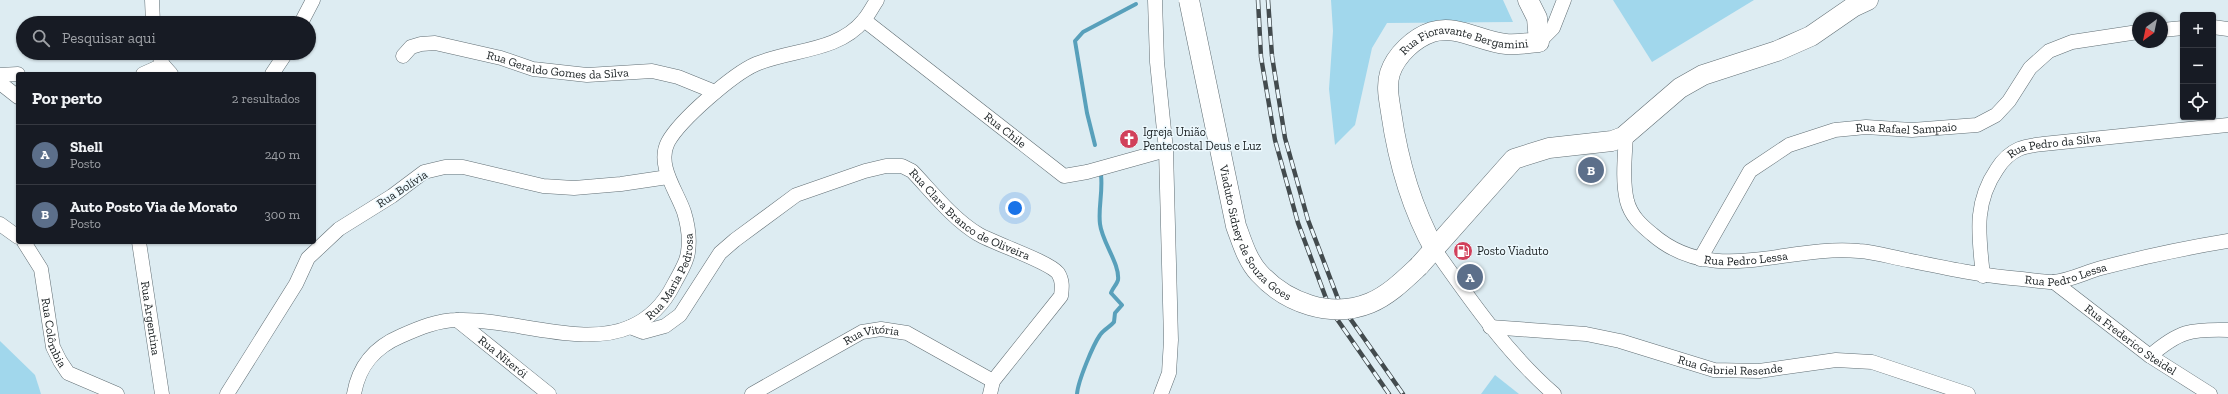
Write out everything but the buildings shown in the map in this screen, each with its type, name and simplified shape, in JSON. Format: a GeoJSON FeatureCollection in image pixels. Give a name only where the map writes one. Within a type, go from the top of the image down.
{"type":"FeatureCollection","features":[{"type":"Feature","properties":{"kind":"main road","name":"Viaduto Sidney de Souza Goes"},"geometry":{"type":"LineString","coordinates":[[1190,0],[1236,226],[1245,251],[1259,273],[1282,292],[1307,305],[1328,310],[1351,308],[1370,303],[1393,290],[1435,250],[1514,159],[1549,148],[1612,142],[1626,134]]}},
{"type":"Feature","properties":{"kind":"main road"},"geometry":{"type":"LineString","coordinates":[[1528,0],[1537,18],[1539,42]]}},
{"type":"Feature","properties":{"kind":"main road"},"geometry":{"type":"LineString","coordinates":[[1626,134],[1680,88],[1703,75],[1777,51],[1811,36],[1853,7],[1868,0]]}},
{"type":"Feature","properties":{"kind":"main road","name":"Rua Fioravante Bergamini"},"geometry":{"type":"LineString","coordinates":[[1435,250],[1414,208],[1396,148],[1388,89],[1390,74],[1396,60],[1414,42],[1432,32],[1450,30],[1504,44],[1539,42]]}},
{"type":"Feature","properties":{"kind":"street"},"geometry":{"type":"LineString","coordinates":[[152,0],[153,16]]}},
{"type":"Feature","properties":{"kind":"street"},"geometry":{"type":"LineString","coordinates":[[305,16],[313,0]]}},
{"type":"Feature","properties":{"kind":"street","name":"Rua Maria Pedrosa"},"geometry":{"type":"LineString","coordinates":[[354,394],[365,362],[388,342],[422,326],[457,320],[504,323],[548,331],[604,335],[630,327],[647,317],[665,302],[688,253],[688,232],[684,212],[668,177],[663,154],[668,142],[677,130],[715,92],[754,65],[774,58],[824,46],[847,35],[864,20],[877,0]]}},
{"type":"Feature","properties":{"kind":"street"},"geometry":{"type":"LineString","coordinates":[[1154,0],[1166,150],[1171,340],[1168,372],[1161,394]]}},
{"type":"Feature","properties":{"kind":"street","name":"Rua Fioravante Bergamini"},"geometry":{"type":"LineString","coordinates":[[1539,42],[1553,28],[1564,0]]}},
{"type":"Feature","properties":{"kind":"street","name":"Rua Chile"},"geometry":{"type":"LineString","coordinates":[[864,20],[1064,176],[1086,172],[1166,150]]}},
{"type":"Feature","properties":{"kind":"street"},"geometry":{"type":"LineString","coordinates":[[2168,29],[2180,28]]}},
{"type":"Feature","properties":{"kind":"street"},"geometry":{"type":"LineString","coordinates":[[2216,28],[2228,29]]}},
{"type":"Feature","properties":{"kind":"street","name":"Rua Rafael Sampaio"},"geometry":{"type":"LineString","coordinates":[[1700,259],[1750,171],[1789,145],[1835,130],[1866,127],[1912,130],[1977,126],[1996,115],[2009,101],[2030,68],[2049,51],[2072,42],[2132,33]]}},
{"type":"Feature","properties":{"kind":"street","name":"Rua Geraldo Gomes da Silva"},"geometry":{"type":"LineString","coordinates":[[403,56],[411,48],[421,44],[435,43],[501,58],[539,70],[587,75],[652,71],[678,77],[715,92]]}},
{"type":"Feature","properties":{"kind":"street"},"geometry":{"type":"LineString","coordinates":[[273,72],[281,60]]}},
{"type":"Feature","properties":{"kind":"street"},"geometry":{"type":"LineString","coordinates":[[147,72],[164,64]]}},
{"type":"Feature","properties":{"kind":"street"},"geometry":{"type":"LineString","coordinates":[[0,74],[16,74]]}},
{"type":"Feature","properties":{"kind":"street"},"geometry":{"type":"LineString","coordinates":[[0,82],[16,95]]}},
{"type":"Feature","properties":{"kind":"street","name":"Rua Pedro da Silva"},"geometry":{"type":"LineString","coordinates":[[1983,276],[1979,236],[1981,200],[1988,182],[2009,156],[2019,149],[2043,144],[2228,125]]}},
{"type":"Feature","properties":{"kind":"street","name":"Rua Pedro Lessa"},"geometry":{"type":"LineString","coordinates":[[1626,134],[1624,178],[1627,202],[1632,212],[1638,222],[1661,241],[1680,253],[1700,259],[1734,262],[1825,250],[1859,251],[1983,276],[2054,282],[2175,250],[2228,241]]}},
{"type":"Feature","properties":{"kind":"street","name":"Rua Clara Branco de Oliveira"},"geometry":{"type":"LineString","coordinates":[[630,327],[643,332],[649,331],[665,326],[680,315],[720,253],[735,240],[796,195],[865,171],[886,166],[902,166],[912,171],[962,222],[978,234],[1046,265],[1057,273],[1063,284],[1061,296],[992,387]]}},
{"type":"Feature","properties":{"kind":"street","name":"Rua Bolívia"},"geometry":{"type":"LineString","coordinates":[[227,394],[296,284],[308,258],[339,229],[392,196],[424,172],[445,167],[463,168],[543,186],[574,188],[621,184],[668,177]]}},
{"type":"Feature","properties":{"kind":"street"},"geometry":{"type":"LineString","coordinates":[[0,224],[16,236]]}},
{"type":"Feature","properties":{"kind":"street","name":"Rua Colômbia"},"geometry":{"type":"LineString","coordinates":[[25,244],[41,269],[54,347],[60,362],[68,373],[117,394]]}},
{"type":"Feature","properties":{"kind":"street","name":"Rua Argentina"},"geometry":{"type":"LineString","coordinates":[[139,244],[162,394]]}},
{"type":"Feature","properties":{"kind":"street","name":"Rua Fioravante Bergamini"},"geometry":{"type":"LineString","coordinates":[[1435,250],[1490,327],[1534,377],[1554,394]]}},
{"type":"Feature","properties":{"kind":"street","name":"Rua Frederico Steidel"},"geometry":{"type":"LineString","coordinates":[[2054,282],[2193,390],[2210,394]]}},
{"type":"Feature","properties":{"kind":"street","name":"Rua Niterói"},"geometry":{"type":"LineString","coordinates":[[457,320],[549,394]]}},
{"type":"Feature","properties":{"kind":"street","name":"Rua Gabriel Resende"},"geometry":{"type":"LineString","coordinates":[[1490,327],[1586,334],[1620,341],[1714,370],[1738,372],[1836,360],[1872,362],[1967,394]]}},
{"type":"Feature","properties":{"kind":"street","name":"Rua Vitória"},"geometry":{"type":"LineString","coordinates":[[752,394],[856,335],[881,329],[907,333],[992,387]]}},
{"type":"Feature","properties":{"kind":"street"},"geometry":{"type":"LineString","coordinates":[[2150,356],[2166,342],[2194,330],[2228,330]]}},
{"type":"Feature","properties":{"kind":"shaded area"},"geometry":{"type":"Polygon","coordinates":[[[1331,0],[1503,0],[1513,22],[1387,23],[1372,48],[1355,125],[1335,145],[1329,89],[1333,31],[1331,0]]]}},
{"type":"Feature","properties":{"kind":"shaded area"},"geometry":{"type":"Polygon","coordinates":[[[1613,0],[1754,0],[1652,62],[1613,0]]]}},
{"type":"Feature","properties":{"kind":"shaded area"},"geometry":{"type":"Polygon","coordinates":[[[0,341],[35,375],[41,394],[0,394],[0,341]]]}},
{"type":"Feature","properties":{"kind":"shaded area"},"geometry":{"type":"Polygon","coordinates":[[[1495,375],[1519,394],[1481,394],[1495,375]]]}},
{"type":"Feature","properties":{"kind":"waterway"},"geometry":{"type":"LineString","coordinates":[[1095,145],[1087,113],[1075,41],[1083,32],[1136,4]]}},
{"type":"Feature","properties":{"kind":"waterway"},"geometry":{"type":"LineString","coordinates":[[1077,394],[1086,363],[1097,340],[1114,322],[1115,313],[1122,305],[1111,293],[1118,280],[1118,274],[1114,260],[1101,231],[1101,175]]}},
{"type":"Feature","properties":{"kind":"railway"},"geometry":{"type":"LineString","coordinates":[[1258,0],[1261,57],[1275,140],[1298,223],[1330,309],[1389,394]]}},
{"type":"Feature","properties":{"kind":"railway"},"geometry":{"type":"LineString","coordinates":[[1268,0],[1272,56],[1285,138],[1308,220],[1340,304],[1403,394]]}},
{"type":"Feature","properties":{"kind":"place","name":"Igreja União Pentecostal Deus e Luz"},"geometry":{"type":"Point","coordinates":[1129,139]}},
{"type":"Feature","properties":{"kind":"place","name":"Auto Posto Via de Morato"},"geometry":{"type":"Point","coordinates":[1591,170]}},
{"type":"Feature","properties":{"kind":"place","name":"Posto Viaduto"},"geometry":{"type":"Point","coordinates":[1463,251]}},
{"type":"Feature","properties":{"kind":"place","name":"Shell"},"geometry":{"type":"Point","coordinates":[1470,277]}}]}
